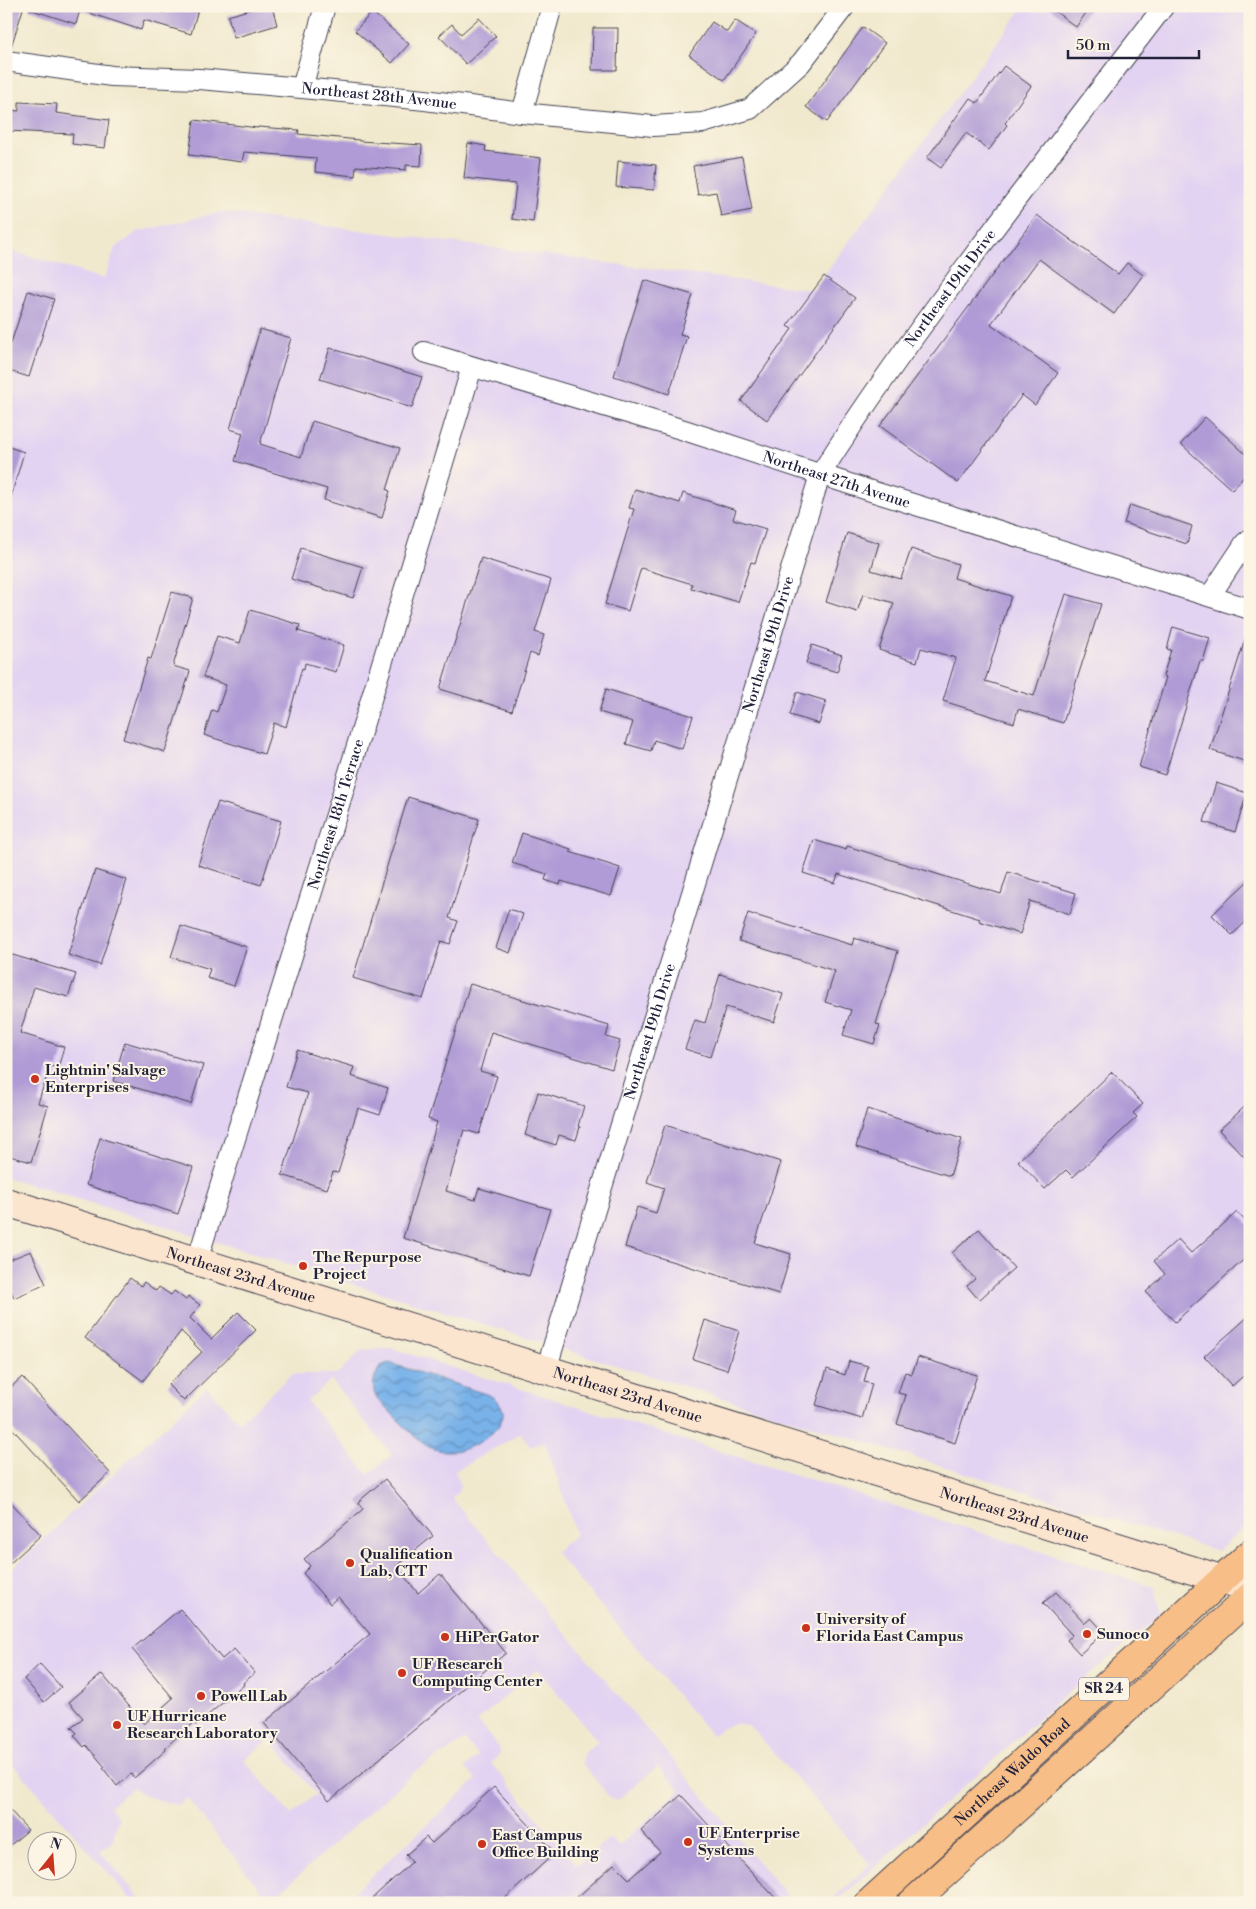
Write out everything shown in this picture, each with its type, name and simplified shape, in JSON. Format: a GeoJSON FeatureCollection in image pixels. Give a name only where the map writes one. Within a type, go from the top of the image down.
{"type":"FeatureCollection","features":[{"type":"Feature","properties":{"kind":"highway","name":"SR 24"},"geometry":{"type":"LineString","coordinates":[[1222,1580],[1250,1554]]}},
{"type":"Feature","properties":{"kind":"highway","name":"Northeast Waldo Road"},"geometry":{"type":"LineString","coordinates":[[869,1903],[1222,1580]]}},
{"type":"Feature","properties":{"kind":"highway","name":"Northeast Waldo Road"},"geometry":{"type":"LineString","coordinates":[[912,1903],[1250,1597]]}},
{"type":"Feature","properties":{"kind":"highway"},"geometry":{"type":"LineString","coordinates":[[985,1796],[1006,1818]]}},
{"type":"Feature","properties":{"kind":"main road","name":"Northeast 23rd Avenue"},"geometry":{"type":"LineString","coordinates":[[6,1202],[1250,1588]]}},
{"type":"Feature","properties":{"kind":"street"},"geometry":{"type":"LineString","coordinates":[[302,88],[325,6]]}},
{"type":"Feature","properties":{"kind":"street"},"geometry":{"type":"LineString","coordinates":[[522,113],[552,6]]}},
{"type":"Feature","properties":{"kind":"street","name":"Northeast 28th Avenue"},"geometry":{"type":"LineString","coordinates":[[6,61],[112,76],[199,79],[302,88],[653,126],[703,123],[750,108],[801,63],[845,6]]}},
{"type":"Feature","properties":{"kind":"street","name":"Northeast 19th Drive"},"geometry":{"type":"LineString","coordinates":[[546,1370],[820,474],[850,426],[915,335],[1164,6]]}},
{"type":"Feature","properties":{"kind":"street","name":"Northeast 27th Avenue"},"geometry":{"type":"LineString","coordinates":[[424,352],[684,430],[1250,609]]}},
{"type":"Feature","properties":{"kind":"street","name":"Northeast 18th Terrace"},"geometry":{"type":"LineString","coordinates":[[197,1261],[342,797],[472,367]]}},
{"type":"Feature","properties":{"kind":"street"},"geometry":{"type":"LineString","coordinates":[[1210,596],[1245,543],[1250,539]]}},
{"type":"Feature","properties":{"kind":"shaded area"},"geometry":{"type":"Polygon","coordinates":[[[1024,6],[1250,6],[1250,1522],[1218,1551],[6,1177],[6,249],[104,279],[115,248],[137,232],[222,212],[813,290],[1024,6]]]}},
{"type":"Feature","properties":{"kind":"shaded area","name":"University of Florida East Campus"},"geometry":{"type":"Polygon","coordinates":[[[390,1348],[1154,1587],[1160,1615],[1055,1704],[835,1903],[828,1903],[870,1864],[755,1731],[748,1726],[735,1724],[723,1728],[712,1736],[555,1552],[576,1534],[545,1442],[530,1447],[521,1433],[455,1471],[461,1485],[458,1492],[452,1498],[793,1903],[780,1903],[681,1795],[641,1831],[691,1885],[656,1867],[650,1861],[629,1879],[614,1864],[581,1894],[579,1892],[567,1903],[500,1903],[426,1837],[406,1855],[412,1862],[367,1903],[342,1903],[476,1780],[465,1768],[478,1756],[464,1739],[452,1749],[419,1768],[281,1891],[291,1903],[271,1903],[187,1798],[177,1805],[144,1796],[134,1787],[110,1806],[119,1817],[112,1842],[100,1851],[144,1903],[134,1903],[78,1839],[78,1832],[72,1832],[6,1756],[6,1574],[207,1387],[239,1422],[292,1374],[338,1374],[362,1350],[390,1348]],[[396,1364],[427,1447],[450,1451],[468,1448],[497,1430],[496,1399],[396,1364]],[[331,1380],[307,1401],[368,1475],[392,1455],[331,1380]],[[304,1559],[310,1566],[303,1573],[331,1603],[338,1597],[354,1616],[402,1574],[304,1559]],[[441,1575],[264,1723],[329,1801],[506,1653],[441,1575]],[[180,1609],[132,1649],[173,1698],[144,1724],[102,1674],[70,1702],[83,1718],[72,1727],[77,1733],[75,1735],[84,1747],[86,1745],[105,1767],[103,1769],[117,1786],[131,1774],[134,1778],[194,1723],[196,1725],[244,1684],[180,1609]],[[537,1669],[477,1721],[499,1748],[500,1754],[491,1763],[577,1865],[608,1839],[612,1839],[619,1846],[680,1790],[658,1766],[619,1799],[614,1800],[610,1798],[582,1763],[583,1754],[598,1741],[537,1669]],[[270,1739],[244,1760],[291,1815],[316,1794],[270,1739]]]}},
{"type":"Feature","properties":{"kind":"water"},"geometry":{"type":"Polygon","coordinates":[[[389,1363],[489,1395],[499,1403],[503,1411],[502,1420],[489,1436],[469,1447],[448,1451],[429,1447],[410,1432],[376,1397],[374,1388],[375,1377],[381,1366],[389,1363]]]}},
{"type":"Feature","properties":{"kind":"building"},"geometry":{"type":"Polygon","coordinates":[[[6,6],[24,6],[10,50],[6,49],[6,6]]]}},
{"type":"Feature","properties":{"kind":"building"},"geometry":{"type":"Polygon","coordinates":[[[30,6],[148,6],[148,8],[163,13],[165,6],[199,6],[191,34],[144,20],[141,30],[80,10],[76,24],[29,9],[30,6]]]}},
{"type":"Feature","properties":{"kind":"building"},"geometry":{"type":"Polygon","coordinates":[[[261,6],[272,6],[277,25],[234,38],[228,16],[261,6]]]}},
{"type":"Feature","properties":{"kind":"building"},"geometry":{"type":"Polygon","coordinates":[[[1048,6],[1091,6],[1076,27],[1048,6]]]}},
{"type":"Feature","properties":{"kind":"building"},"geometry":{"type":"Polygon","coordinates":[[[372,12],[409,44],[392,63],[355,31],[372,12]]]}},
{"type":"Feature","properties":{"kind":"building"},"geometry":{"type":"Polygon","coordinates":[[[479,18],[496,36],[466,64],[439,36],[452,24],[461,34],[479,18]]]}},
{"type":"Feature","properties":{"kind":"building"},"geometry":{"type":"Polygon","coordinates":[[[735,20],[756,34],[724,80],[689,55],[712,22],[727,32],[735,20]]]}},
{"type":"Feature","properties":{"kind":"building"},"geometry":{"type":"Polygon","coordinates":[[[863,27],[885,43],[827,122],[806,107],[863,27]]]}},
{"type":"Feature","properties":{"kind":"building"},"geometry":{"type":"Polygon","coordinates":[[[593,28],[618,28],[617,70],[592,70],[593,28]]]}},
{"type":"Feature","properties":{"kind":"building"},"geometry":{"type":"Polygon","coordinates":[[[1004,66],[1031,86],[989,150],[966,133],[941,168],[927,158],[970,98],[977,103],[1004,66]]]}},
{"type":"Feature","properties":{"kind":"building"},"geometry":{"type":"Polygon","coordinates":[[[19,102],[57,104],[56,113],[109,120],[105,148],[72,144],[73,134],[7,131],[8,110],[19,111],[19,102]]]}},
{"type":"Feature","properties":{"kind":"building"},"geometry":{"type":"Polygon","coordinates":[[[194,120],[258,128],[299,130],[298,134],[359,141],[422,145],[421,166],[406,165],[406,170],[356,166],[355,176],[315,172],[316,158],[244,152],[242,162],[189,155],[194,120]]]}},
{"type":"Feature","properties":{"kind":"building"},"geometry":{"type":"Polygon","coordinates":[[[468,143],[486,146],[485,151],[541,158],[533,222],[512,219],[516,184],[464,178],[468,143]]]}},
{"type":"Feature","properties":{"kind":"building"},"geometry":{"type":"Polygon","coordinates":[[[742,157],[752,210],[721,216],[716,192],[698,195],[693,166],[742,157]]]}},
{"type":"Feature","properties":{"kind":"building"},"geometry":{"type":"Polygon","coordinates":[[[618,161],[656,165],[654,190],[616,187],[618,161]]]}},
{"type":"Feature","properties":{"kind":"building"},"geometry":{"type":"Polygon","coordinates":[[[1037,215],[1118,274],[1127,263],[1143,275],[1114,314],[1039,259],[991,324],[1058,373],[1035,405],[1022,395],[958,483],[880,426],[1037,215]]]}},
{"type":"Feature","properties":{"kind":"building"},"geometry":{"type":"Polygon","coordinates":[[[824,276],[855,298],[767,420],[741,401],[792,329],[787,326],[824,276]]]}},
{"type":"Feature","properties":{"kind":"building"},"geometry":{"type":"Polygon","coordinates":[[[644,280],[693,295],[680,334],[687,336],[669,394],[614,376],[644,280]]]}},
{"type":"Feature","properties":{"kind":"building"},"geometry":{"type":"Polygon","coordinates":[[[28,291],[54,299],[29,377],[6,370],[6,342],[11,343],[28,291]]]}},
{"type":"Feature","properties":{"kind":"building"},"geometry":{"type":"Polygon","coordinates":[[[260,329],[291,338],[260,444],[301,457],[312,421],[400,448],[387,490],[390,491],[382,518],[324,500],[327,489],[235,461],[243,433],[230,429],[260,329]]]}},
{"type":"Feature","properties":{"kind":"building"},"geometry":{"type":"Polygon","coordinates":[[[330,348],[422,377],[412,408],[320,379],[330,348]]]}},
{"type":"Feature","properties":{"kind":"building"},"geometry":{"type":"Polygon","coordinates":[[[1205,417],[1250,458],[1250,470],[1232,490],[1181,444],[1205,417]]]}},
{"type":"Feature","properties":{"kind":"building"},"geometry":{"type":"Polygon","coordinates":[[[6,446],[24,452],[10,500],[6,499],[6,446]]]}},
{"type":"Feature","properties":{"kind":"building"},"geometry":{"type":"Polygon","coordinates":[[[635,489],[680,503],[683,493],[736,510],[733,519],[766,529],[755,563],[751,562],[738,602],[691,588],[692,584],[641,568],[628,611],[605,604],[634,509],[629,508],[635,489]]]}},
{"type":"Feature","properties":{"kind":"building"},"geometry":{"type":"Polygon","coordinates":[[[1130,505],[1192,526],[1187,544],[1124,523],[1130,505]]]}},
{"type":"Feature","properties":{"kind":"building"},"geometry":{"type":"Polygon","coordinates":[[[847,533],[879,543],[871,570],[901,579],[911,549],[958,564],[954,578],[1011,596],[985,681],[1034,696],[1066,594],[1101,604],[1063,723],[1018,709],[1014,723],[943,701],[956,658],[921,648],[917,662],[879,650],[894,603],[863,594],[857,612],[826,602],[847,533]]]}},
{"type":"Feature","properties":{"kind":"building"},"geometry":{"type":"Polygon","coordinates":[[[301,548],[363,567],[353,598],[291,579],[301,548]]]}},
{"type":"Feature","properties":{"kind":"building"},"geometry":{"type":"Polygon","coordinates":[[[481,558],[551,580],[535,632],[544,635],[538,656],[530,653],[512,711],[440,689],[481,558]]]}},
{"type":"Feature","properties":{"kind":"building"},"geometry":{"type":"Polygon","coordinates":[[[172,592],[193,598],[173,666],[190,671],[165,752],[123,739],[148,658],[151,659],[172,592]]]}},
{"type":"Feature","properties":{"kind":"building"},"geometry":{"type":"Polygon","coordinates":[[[250,610],[300,625],[298,631],[344,645],[336,672],[305,663],[286,727],[274,723],[264,754],[204,735],[212,710],[217,712],[226,685],[203,677],[217,636],[240,643],[250,610]]]}},
{"type":"Feature","properties":{"kind":"building"},"geometry":{"type":"Polygon","coordinates":[[[1173,627],[1210,638],[1203,661],[1200,661],[1165,775],[1139,767],[1166,677],[1163,676],[1171,650],[1167,649],[1173,627]]]}},
{"type":"Feature","properties":{"kind":"building"},"geometry":{"type":"Polygon","coordinates":[[[1247,633],[1250,634],[1250,763],[1210,750],[1247,633]]]}},
{"type":"Feature","properties":{"kind":"building"},"geometry":{"type":"Polygon","coordinates":[[[812,645],[842,655],[837,672],[806,663],[812,645]]]}},
{"type":"Feature","properties":{"kind":"building"},"geometry":{"type":"Polygon","coordinates":[[[606,689],[693,716],[682,749],[654,740],[651,751],[626,744],[633,722],[599,712],[606,689]]]}},
{"type":"Feature","properties":{"kind":"building"},"geometry":{"type":"Polygon","coordinates":[[[797,692],[826,701],[819,724],[790,715],[797,692]]]}},
{"type":"Feature","properties":{"kind":"building"},"geometry":{"type":"Polygon","coordinates":[[[1216,783],[1247,793],[1235,832],[1204,822],[1216,783]]]}},
{"type":"Feature","properties":{"kind":"building"},"geometry":{"type":"Polygon","coordinates":[[[408,797],[479,819],[449,918],[458,921],[450,944],[441,941],[423,999],[353,978],[408,797]]]}},
{"type":"Feature","properties":{"kind":"building"},"geometry":{"type":"Polygon","coordinates":[[[218,802],[281,821],[261,885],[198,865],[218,802]]]}},
{"type":"Feature","properties":{"kind":"building"},"geometry":{"type":"Polygon","coordinates":[[[522,833],[571,849],[570,852],[620,868],[611,896],[561,881],[560,885],[545,880],[547,874],[512,863],[522,833]]]}},
{"type":"Feature","properties":{"kind":"building"},"geometry":{"type":"Polygon","coordinates":[[[814,840],[846,850],[847,846],[1001,894],[1008,872],[1076,893],[1070,914],[1030,901],[1020,934],[979,921],[980,919],[838,874],[835,883],[803,873],[814,840]]]}},
{"type":"Feature","properties":{"kind":"building"},"geometry":{"type":"Polygon","coordinates":[[[95,870],[127,880],[100,965],[68,955],[95,870]]]}},
{"type":"Feature","properties":{"kind":"building"},"geometry":{"type":"Polygon","coordinates":[[[1250,879],[1250,918],[1232,935],[1212,915],[1250,879]]]}},
{"type":"Feature","properties":{"kind":"building"},"geometry":{"type":"Polygon","coordinates":[[[509,909],[523,914],[510,953],[496,948],[509,909]]]}},
{"type":"Feature","properties":{"kind":"building"},"geometry":{"type":"Polygon","coordinates":[[[748,913],[852,945],[854,938],[898,951],[876,1024],[880,1025],[874,1044],[843,1035],[851,1010],[825,1002],[835,971],[739,941],[748,913]]]}},
{"type":"Feature","properties":{"kind":"building"},"geometry":{"type":"Polygon","coordinates":[[[181,926],[247,947],[234,986],[207,978],[210,969],[171,957],[181,926]]]}},
{"type":"Feature","properties":{"kind":"building"},"geometry":{"type":"Polygon","coordinates":[[[6,953],[76,974],[68,997],[34,987],[20,1033],[64,1047],[58,1068],[50,1066],[38,1103],[48,1106],[31,1162],[6,1155],[6,953]]]}},
{"type":"Feature","properties":{"kind":"building"},"geometry":{"type":"Polygon","coordinates":[[[720,974],[783,994],[774,1022],[726,1007],[710,1057],[685,1049],[695,1020],[705,1023],[720,974]]]}},
{"type":"Feature","properties":{"kind":"building"},"geometry":{"type":"Polygon","coordinates":[[[470,984],[609,1026],[606,1037],[620,1041],[612,1069],[491,1032],[480,1071],[497,1076],[479,1134],[464,1130],[446,1191],[475,1200],[479,1188],[550,1209],[529,1276],[403,1238],[437,1122],[428,1119],[470,984]]]}},
{"type":"Feature","properties":{"kind":"building"},"geometry":{"type":"Polygon","coordinates":[[[125,1042],[203,1065],[191,1104],[113,1081],[125,1042]]]}},
{"type":"Feature","properties":{"kind":"building"},"geometry":{"type":"Polygon","coordinates":[[[297,1050],[354,1067],[351,1076],[388,1088],[380,1115],[358,1108],[338,1173],[333,1172],[327,1189],[282,1175],[308,1093],[286,1087],[297,1050]]]}},
{"type":"Feature","properties":{"kind":"building"},"geometry":{"type":"Polygon","coordinates":[[[1112,1072],[1143,1104],[1133,1113],[1137,1117],[1073,1177],[1066,1170],[1045,1189],[1018,1161],[1112,1072]]]}},
{"type":"Feature","properties":{"kind":"building"},"geometry":{"type":"Polygon","coordinates":[[[538,1092],[584,1106],[576,1140],[559,1135],[556,1145],[525,1135],[538,1092]]]}},
{"type":"Feature","properties":{"kind":"building"},"geometry":{"type":"Polygon","coordinates":[[[1250,1102],[1250,1163],[1219,1130],[1250,1102]]]}},
{"type":"Feature","properties":{"kind":"building"},"geometry":{"type":"Polygon","coordinates":[[[867,1109],[962,1139],[950,1176],[856,1147],[867,1109]]]}},
{"type":"Feature","properties":{"kind":"building"},"geometry":{"type":"Polygon","coordinates":[[[665,1125],[781,1162],[755,1243],[791,1254],[779,1294],[625,1247],[637,1207],[656,1213],[664,1188],[647,1182],[665,1125]]]}},
{"type":"Feature","properties":{"kind":"building"},"geometry":{"type":"Polygon","coordinates":[[[100,1138],[193,1167],[178,1214],[86,1185],[100,1138]]]}},
{"type":"Feature","properties":{"kind":"building"},"geometry":{"type":"Polygon","coordinates":[[[1237,1212],[1250,1226],[1250,1254],[1175,1322],[1146,1292],[1165,1274],[1154,1261],[1178,1239],[1191,1253],[1237,1212]]]}},
{"type":"Feature","properties":{"kind":"building"},"geometry":{"type":"Polygon","coordinates":[[[979,1229],[1014,1268],[979,1300],[967,1286],[975,1279],[952,1253],[979,1229]]]}},
{"type":"Feature","properties":{"kind":"building"},"geometry":{"type":"Polygon","coordinates":[[[31,1251],[46,1284],[14,1298],[6,1280],[6,1261],[31,1251]]]}},
{"type":"Feature","properties":{"kind":"building"},"geometry":{"type":"Polygon","coordinates":[[[130,1278],[141,1286],[144,1282],[156,1291],[159,1287],[171,1295],[174,1291],[186,1300],[188,1296],[200,1305],[190,1318],[211,1339],[238,1312],[256,1330],[184,1401],[168,1385],[202,1352],[181,1331],[143,1381],[85,1338],[130,1278]]]}},
{"type":"Feature","properties":{"kind":"building"},"geometry":{"type":"Polygon","coordinates":[[[1250,1315],[1250,1370],[1232,1386],[1204,1356],[1250,1315]]]}},
{"type":"Feature","properties":{"kind":"building"},"geometry":{"type":"Polygon","coordinates":[[[705,1320],[739,1331],[727,1370],[693,1359],[705,1320]]]}},
{"type":"Feature","properties":{"kind":"building"},"geometry":{"type":"Polygon","coordinates":[[[918,1357],[977,1375],[955,1443],[897,1424],[906,1395],[898,1393],[905,1372],[912,1374],[918,1357]]]}},
{"type":"Feature","properties":{"kind":"building"},"geometry":{"type":"Polygon","coordinates":[[[849,1361],[868,1366],[864,1382],[872,1384],[862,1419],[816,1405],[827,1369],[845,1375],[849,1361]]]}},
{"type":"Feature","properties":{"kind":"building"},"geometry":{"type":"Polygon","coordinates":[[[22,1377],[110,1473],[79,1501],[6,1422],[6,1392],[22,1377]]]}},
{"type":"Feature","properties":{"kind":"building","name":"UF Research Computing Center"},"geometry":{"type":"Polygon","coordinates":[[[385,1479],[433,1536],[396,1566],[418,1593],[440,1574],[506,1653],[329,1801],[264,1723],[370,1634],[338,1597],[330,1604],[303,1573],[310,1566],[304,1559],[363,1509],[358,1502],[385,1479]]]}},
{"type":"Feature","properties":{"kind":"building"},"geometry":{"type":"Polygon","coordinates":[[[6,1497],[41,1535],[6,1567],[6,1497]]]}},
{"type":"Feature","properties":{"kind":"building","name":"Sunoco"},"geometry":{"type":"Polygon","coordinates":[[[1056,1592],[1085,1623],[1091,1618],[1104,1632],[1080,1654],[1067,1640],[1072,1635],[1043,1603],[1056,1592]]]}},
{"type":"Feature","properties":{"kind":"building","name":"Powell Lab"},"geometry":{"type":"Polygon","coordinates":[[[180,1609],[222,1659],[234,1649],[255,1673],[243,1683],[244,1685],[196,1725],[194,1723],[178,1736],[165,1748],[166,1750],[134,1778],[131,1774],[117,1786],[103,1768],[105,1767],[86,1745],[84,1747],[74,1735],[77,1733],[71,1727],[83,1718],[69,1702],[102,1674],[144,1724],[173,1698],[132,1649],[180,1609]]]}},
{"type":"Feature","properties":{"kind":"building"},"geometry":{"type":"Polygon","coordinates":[[[40,1664],[61,1687],[44,1702],[24,1679],[40,1664]]]}},
{"type":"Feature","properties":{"kind":"building","name":"East Campus Office Building"},"geometry":{"type":"Polygon","coordinates":[[[494,1787],[555,1853],[500,1903],[367,1903],[412,1862],[406,1855],[426,1837],[432,1843],[494,1787]]]}},
{"type":"Feature","properties":{"kind":"building","name":"UF Enterprise Systems"},"geometry":{"type":"Polygon","coordinates":[[[681,1795],[780,1903],[571,1903],[614,1864],[629,1879],[660,1852],[641,1831],[681,1795]]]}},
{"type":"Feature","properties":{"kind":"building"},"geometry":{"type":"Polygon","coordinates":[[[6,1806],[28,1830],[6,1849],[6,1806]]]}},
{"type":"Feature","properties":{"kind":"place","name":"Lightnin' Salvage Enterprises"},"geometry":{"type":"Point","coordinates":[35,1079]}},
{"type":"Feature","properties":{"kind":"place","name":"The Repurpose Project"},"geometry":{"type":"Point","coordinates":[303,1266]}},
{"type":"Feature","properties":{"kind":"place","name":"Qualification Lab, CTT"},"geometry":{"type":"Point","coordinates":[350,1563]}},
{"type":"Feature","properties":{"kind":"place","name":"University of Florida East Campus"},"geometry":{"type":"Point","coordinates":[806,1628]}},
{"type":"Feature","properties":{"kind":"place","name":"Sunoco"},"geometry":{"type":"Point","coordinates":[1087,1634]}},
{"type":"Feature","properties":{"kind":"place","name":"HiPerGator"},"geometry":{"type":"Point","coordinates":[445,1637]}},
{"type":"Feature","properties":{"kind":"place","name":"UF Research Computing Center"},"geometry":{"type":"Point","coordinates":[402,1673]}},
{"type":"Feature","properties":{"kind":"place","name":"Powell Lab"},"geometry":{"type":"Point","coordinates":[201,1696]}},
{"type":"Feature","properties":{"kind":"place","name":"UF Hurricane Research Laboratory"},"geometry":{"type":"Point","coordinates":[117,1725]}},
{"type":"Feature","properties":{"kind":"place","name":"UF Enterprise Systems"},"geometry":{"type":"Point","coordinates":[688,1842]}},
{"type":"Feature","properties":{"kind":"place","name":"East Campus Office Building"},"geometry":{"type":"Point","coordinates":[482,1844]}}]}
